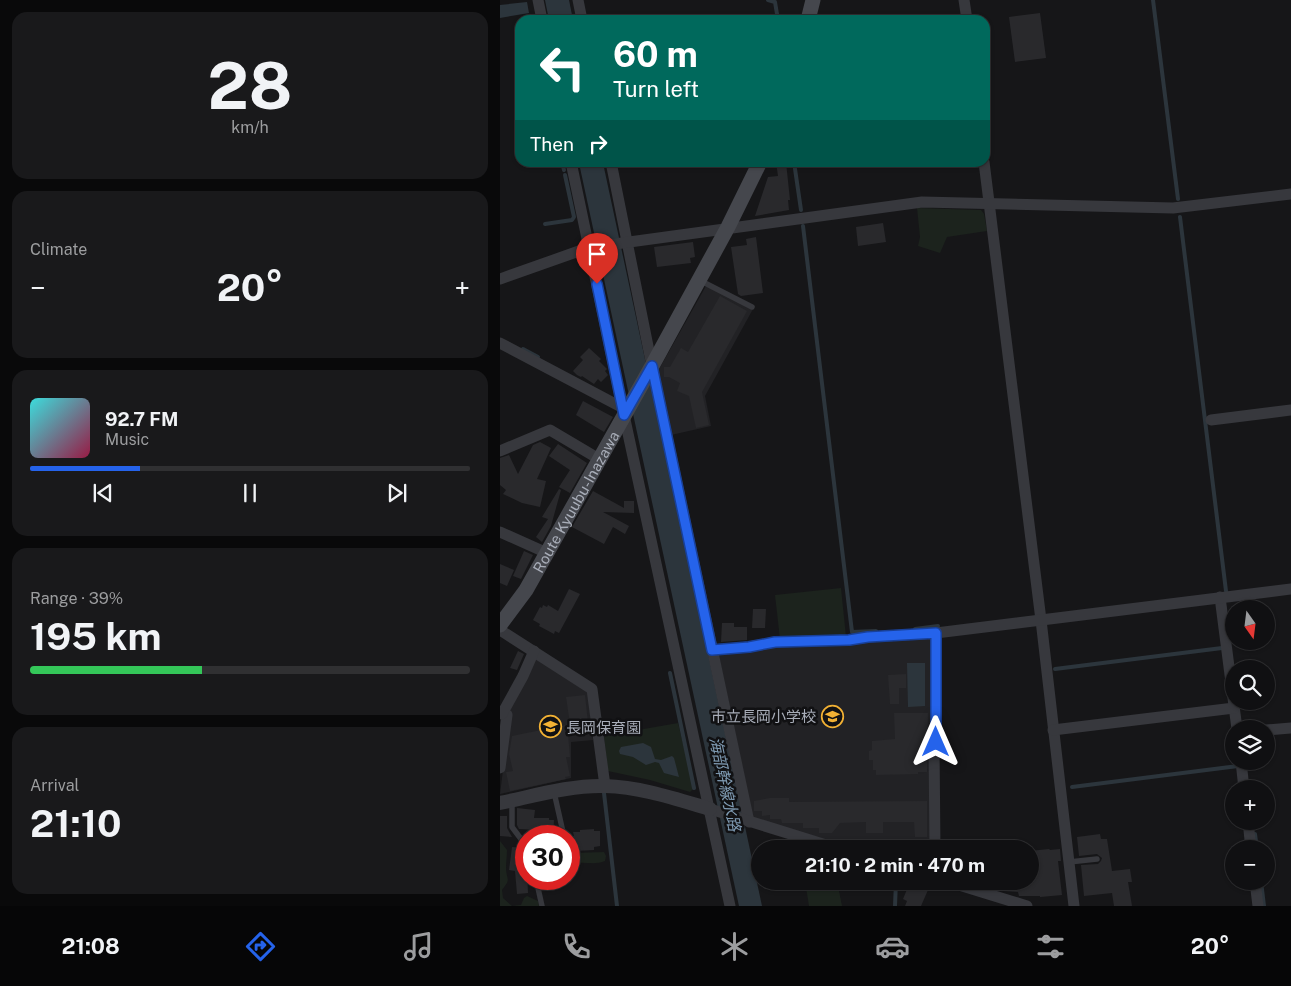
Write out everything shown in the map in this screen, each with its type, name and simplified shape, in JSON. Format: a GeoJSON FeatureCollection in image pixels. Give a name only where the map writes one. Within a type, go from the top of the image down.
{"type":"FeatureCollection","features":[{"type":"Feature","properties":{"kind":"main road"},"geometry":{"type":"LineString","coordinates":[[809,15],[813,0]]}},
{"type":"Feature","properties":{"kind":"main road","name":"Route Kyuubu-Inazawa"},"geometry":{"type":"LineString","coordinates":[[500,625],[526,590],[625,409],[651,369],[728,227],[758,167]]}},
{"type":"Feature","properties":{"kind":"street"},"geometry":{"type":"LineString","coordinates":[[538,0],[541,15]]}},
{"type":"Feature","properties":{"kind":"street"},"geometry":{"type":"LineString","coordinates":[[578,0],[581,15]]}},
{"type":"Feature","properties":{"kind":"street"},"geometry":{"type":"LineString","coordinates":[[964,0],[966,15]]}},
{"type":"Feature","properties":{"kind":"street"},"geometry":{"type":"LineString","coordinates":[[572,167],[592,249],[713,810],[730,906]]}},
{"type":"Feature","properties":{"kind":"street"},"geometry":{"type":"LineString","coordinates":[[612,167],[624,242],[747,821]]}},
{"type":"Feature","properties":{"kind":"street"},"geometry":{"type":"LineString","coordinates":[[985,167],[1041,620],[1074,906]]}},
{"type":"Feature","properties":{"kind":"street"},"geometry":{"type":"LineString","coordinates":[[500,279],[578,251],[624,242],[922,202],[1173,208],[1291,194]]}},
{"type":"Feature","properties":{"kind":"street"},"geometry":{"type":"LineString","coordinates":[[500,343],[625,409]]}},
{"type":"Feature","properties":{"kind":"street"},"geometry":{"type":"LineString","coordinates":[[1211,420],[1291,410]]}},
{"type":"Feature","properties":{"kind":"street"},"geometry":{"type":"LineString","coordinates":[[500,451],[550,430],[599,459]]}},
{"type":"Feature","properties":{"kind":"street"},"geometry":{"type":"LineString","coordinates":[[500,532],[547,553]]}},
{"type":"Feature","properties":{"kind":"street"},"geometry":{"type":"LineString","coordinates":[[712,650],[749,647],[775,642],[849,640],[936,633],[1291,589]]}},
{"type":"Feature","properties":{"kind":"street"},"geometry":{"type":"LineString","coordinates":[[1220,597],[1228,660]]}},
{"type":"Feature","properties":{"kind":"street"},"geometry":{"type":"LineString","coordinates":[[500,630],[592,688],[605,786]]}},
{"type":"Feature","properties":{"kind":"street"},"geometry":{"type":"LineString","coordinates":[[935,840],[936,633]]}},
{"type":"Feature","properties":{"kind":"street"},"geometry":{"type":"LineString","coordinates":[[500,768],[507,715],[501,714],[523,676],[534,651]]}},
{"type":"Feature","properties":{"kind":"street"},"geometry":{"type":"LineString","coordinates":[[1053,730],[1225,709]]}},
{"type":"Feature","properties":{"kind":"street"},"geometry":{"type":"LineString","coordinates":[[1275,729],[1291,728]]}},
{"type":"Feature","properties":{"kind":"street"},"geometry":{"type":"LineString","coordinates":[[506,802],[579,787],[634,788],[669,796],[809,840]]}},
{"type":"Feature","properties":{"kind":"street"},"geometry":{"type":"LineString","coordinates":[[975,890],[1027,906]]}},
{"type":"Feature","properties":{"kind":"street"},"geometry":{"type":"LineString","coordinates":[[1256,890],[1258,906]]}},
{"type":"Feature","properties":{"kind":"lane"},"geometry":{"type":"LineString","coordinates":[[700,280],[752,307]]}},
{"type":"Feature","properties":{"kind":"lane"},"geometry":{"type":"LineString","coordinates":[[554,792],[561,825]]}},
{"type":"Feature","properties":{"kind":"lane"},"geometry":{"type":"LineString","coordinates":[[506,802],[512,827],[515,831]]}},
{"type":"Feature","properties":{"kind":"lane"},"geometry":{"type":"LineString","coordinates":[[1068,862],[1097,858]]}},
{"type":"Feature","properties":{"kind":"lane"},"geometry":{"type":"LineString","coordinates":[[538,890],[542,906]]}},
{"type":"Feature","properties":{"kind":"shaded area"},"geometry":{"type":"Polygon","coordinates":[[[917,208],[981,210],[984,214],[987,231],[947,237],[940,253],[918,246],[920,237],[917,208]]]}},
{"type":"Feature","properties":{"kind":"shaded area"},"geometry":{"type":"Polygon","coordinates":[[[706,286],[753,309],[705,396],[711,426],[671,435],[658,371],[706,286]]]}},
{"type":"Feature","properties":{"kind":"shaded area"},"geometry":{"type":"Polygon","coordinates":[[[841,588],[846,637],[780,639],[775,595],[841,588]]]}},
{"type":"Feature","properties":{"kind":"shaded area","name":"市立長岡小学校"},"geometry":{"type":"Polygon","coordinates":[[[931,637],[933,840],[828,840],[753,818],[718,652],[775,644],[931,637]]]}},
{"type":"Feature","properties":{"kind":"shaded area","name":"長岡保育園"},"geometry":{"type":"Polygon","coordinates":[[[534,657],[588,691],[593,740],[571,742],[571,778],[500,794],[510,714],[505,713],[534,657]]]}},
{"type":"Feature","properties":{"kind":"shaded area"},"geometry":{"type":"Polygon","coordinates":[[[678,723],[694,788],[690,792],[650,780],[608,771],[604,736],[678,723]]]}},
{"type":"Feature","properties":{"kind":"shaded area"},"geometry":{"type":"Polygon","coordinates":[[[500,841],[507,850],[506,867],[508,881],[502,890],[503,898],[512,906],[500,906],[500,841]]]}},
{"type":"Feature","properties":{"kind":"shaded area"},"geometry":{"type":"Polygon","coordinates":[[[604,852],[606,856],[605,861],[580,863],[580,853],[604,852]]]}},
{"type":"Feature","properties":{"kind":"shaded area"},"geometry":{"type":"Polygon","coordinates":[[[806,890],[839,890],[842,906],[809,906],[806,890]]]}},
{"type":"Feature","properties":{"kind":"shaded area"},"geometry":{"type":"Polygon","coordinates":[[[527,896],[538,901],[539,906],[512,906],[521,905],[527,896]]]}},
{"type":"Feature","properties":{"kind":"water"},"geometry":{"type":"Polygon","coordinates":[[[545,0],[569,0],[572,15],[548,15],[545,0]]]}},
{"type":"Feature","properties":{"kind":"water"},"geometry":{"type":"Polygon","coordinates":[[[527,2],[529,13],[500,18],[500,5],[527,2]]]}},
{"type":"Feature","properties":{"kind":"water","name":"海部幹線水路"},"geometry":{"type":"Polygon","coordinates":[[[580,167],[604,167],[751,855],[751,890],[759,890],[762,906],[739,906],[580,167]]]}},
{"type":"Feature","properties":{"kind":"water"},"geometry":{"type":"Polygon","coordinates":[[[907,663],[925,663],[925,706],[908,707],[907,663]]]}},
{"type":"Feature","properties":{"kind":"water"},"geometry":{"type":"Polygon","coordinates":[[[643,743],[651,747],[655,759],[661,760],[672,756],[679,777],[664,773],[659,763],[655,762],[646,765],[633,757],[620,754],[621,747],[643,743]]]}},
{"type":"Feature","properties":{"kind":"building"},"geometry":{"type":"Polygon","coordinates":[[[1040,13],[1046,58],[1015,62],[1009,17],[1040,13]]]}},
{"type":"Feature","properties":{"kind":"building"},"geometry":{"type":"Polygon","coordinates":[[[777,167],[787,167],[790,200],[788,200],[789,210],[755,216],[768,177],[778,176],[777,167]]]}},
{"type":"Feature","properties":{"kind":"building"},"geometry":{"type":"Polygon","coordinates":[[[883,223],[886,242],[858,246],[856,227],[883,223]]]}},
{"type":"Feature","properties":{"kind":"building"},"geometry":{"type":"Polygon","coordinates":[[[756,237],[763,293],[741,296],[738,294],[731,247],[747,245],[746,239],[756,237]]]}},
{"type":"Feature","properties":{"kind":"building"},"geometry":{"type":"Polygon","coordinates":[[[693,242],[695,257],[690,258],[691,263],[657,267],[654,247],[693,242]]]}},
{"type":"Feature","properties":{"kind":"building"},"geometry":{"type":"Polygon","coordinates":[[[720,296],[747,311],[702,392],[709,425],[696,428],[689,396],[677,391],[680,383],[669,377],[664,377],[664,367],[670,367],[681,348],[688,352],[720,296]]]}},
{"type":"Feature","properties":{"kind":"building"},"geometry":{"type":"Polygon","coordinates":[[[589,348],[601,359],[599,361],[607,369],[605,371],[608,375],[601,382],[598,379],[594,384],[573,371],[583,360],[580,357],[589,348]]]}},
{"type":"Feature","properties":{"kind":"building"},"geometry":{"type":"Polygon","coordinates":[[[583,401],[613,417],[604,432],[576,415],[583,401]]]}},
{"type":"Feature","properties":{"kind":"building"},"geometry":{"type":"Polygon","coordinates":[[[540,442],[551,448],[537,479],[546,481],[540,507],[522,503],[503,494],[506,490],[500,485],[500,458],[509,455],[518,474],[533,445],[540,442]]]}},
{"type":"Feature","properties":{"kind":"building"},"geometry":{"type":"Polygon","coordinates":[[[558,444],[587,463],[570,493],[559,487],[570,470],[549,456],[558,444]]]}},
{"type":"Feature","properties":{"kind":"building"},"geometry":{"type":"Polygon","coordinates":[[[559,489],[561,490],[551,526],[542,542],[536,537],[548,519],[542,517],[559,489]]]}},
{"type":"Feature","properties":{"kind":"building"},"geometry":{"type":"Polygon","coordinates":[[[593,491],[624,508],[624,501],[634,501],[634,513],[603,512],[629,526],[625,534],[613,527],[604,544],[572,527],[593,491]]]}},
{"type":"Feature","properties":{"kind":"building"},"geometry":{"type":"Polygon","coordinates":[[[524,551],[533,555],[521,579],[513,576],[524,551]]]}},
{"type":"Feature","properties":{"kind":"building"},"geometry":{"type":"Polygon","coordinates":[[[500,564],[514,570],[507,586],[500,583],[500,564]]]}},
{"type":"Feature","properties":{"kind":"building"},"geometry":{"type":"Polygon","coordinates":[[[569,589],[580,594],[559,633],[555,631],[554,634],[539,626],[540,624],[533,620],[540,607],[542,608],[543,605],[547,607],[548,605],[558,611],[569,589]]]}},
{"type":"Feature","properties":{"kind":"building"},"geometry":{"type":"Polygon","coordinates":[[[753,609],[766,609],[765,628],[752,628],[753,609]]]}},
{"type":"Feature","properties":{"kind":"building"},"geometry":{"type":"Polygon","coordinates":[[[722,623],[734,623],[734,627],[747,627],[747,640],[721,642],[722,623]]]}},
{"type":"Feature","properties":{"kind":"building"},"geometry":{"type":"Polygon","coordinates":[[[518,651],[524,654],[517,670],[510,668],[518,651]]]}},
{"type":"Feature","properties":{"kind":"building"},"geometry":{"type":"Polygon","coordinates":[[[906,674],[906,688],[899,688],[899,704],[890,704],[888,675],[906,674]]]}},
{"type":"Feature","properties":{"kind":"building"},"geometry":{"type":"Polygon","coordinates":[[[585,695],[589,732],[568,734],[570,757],[566,757],[570,776],[565,777],[566,779],[510,791],[506,772],[513,771],[509,754],[512,736],[570,724],[566,697],[585,695]]]}},
{"type":"Feature","properties":{"kind":"building"},"geometry":{"type":"Polygon","coordinates":[[[894,713],[928,713],[927,772],[876,775],[876,770],[873,770],[873,760],[869,760],[872,741],[895,739],[894,713]]]}},
{"type":"Feature","properties":{"kind":"building"},"geometry":{"type":"Polygon","coordinates":[[[770,798],[789,798],[789,802],[927,801],[927,837],[915,837],[914,822],[883,822],[883,833],[866,833],[866,822],[840,823],[832,833],[819,833],[819,828],[803,828],[803,823],[782,823],[781,819],[770,819],[770,815],[762,816],[762,811],[754,811],[754,801],[770,798]]]}},
{"type":"Feature","properties":{"kind":"building"},"geometry":{"type":"Polygon","coordinates":[[[517,808],[535,810],[534,818],[554,820],[554,825],[517,825],[517,808]]]}},
{"type":"Feature","properties":{"kind":"building"},"geometry":{"type":"Polygon","coordinates":[[[500,816],[507,816],[507,828],[512,837],[500,836],[500,816]]]}},
{"type":"Feature","properties":{"kind":"building"},"geometry":{"type":"Polygon","coordinates":[[[594,829],[594,831],[600,831],[600,846],[594,847],[594,850],[580,851],[580,830],[594,829]]]}},
{"type":"Feature","properties":{"kind":"building"},"geometry":{"type":"Polygon","coordinates":[[[1100,834],[1101,839],[1107,839],[1112,871],[1130,869],[1132,882],[1128,882],[1132,906],[1114,906],[1112,893],[1084,896],[1081,865],[1098,864],[1102,858],[1097,854],[1079,856],[1077,837],[1100,834]]]}},
{"type":"Feature","properties":{"kind":"building"},"geometry":{"type":"Polygon","coordinates":[[[512,847],[515,847],[515,871],[509,870],[512,847]]]}},
{"type":"Feature","properties":{"kind":"building"},"geometry":{"type":"Polygon","coordinates":[[[1060,849],[1061,861],[1058,861],[1062,895],[1019,896],[1018,892],[1003,891],[1039,890],[1039,850],[1060,849]]]}},
{"type":"Feature","properties":{"kind":"building"},"geometry":{"type":"Polygon","coordinates":[[[517,890],[528,890],[528,893],[517,894],[517,890]]]}},
{"type":"Feature","properties":{"kind":"building"},"geometry":{"type":"Polygon","coordinates":[[[907,890],[928,890],[921,906],[905,906],[907,901],[903,899],[907,890]]]}},
{"type":"Feature","properties":{"kind":"waterway"},"geometry":{"type":"LineString","coordinates":[[768,0],[775,2],[777,15]]}},
{"type":"Feature","properties":{"kind":"waterway"},"geometry":{"type":"LineString","coordinates":[[1153,0],[1178,199]]}},
{"type":"Feature","properties":{"kind":"waterway"},"geometry":{"type":"LineString","coordinates":[[795,167],[801,210]]}},
{"type":"Feature","properties":{"kind":"waterway"},"geometry":{"type":"LineString","coordinates":[[545,224],[572,220],[574,217],[565,175]]}},
{"type":"Feature","properties":{"kind":"waterway"},"geometry":{"type":"LineString","coordinates":[[1180,217],[1226,591]]}},
{"type":"Feature","properties":{"kind":"waterway"},"geometry":{"type":"LineString","coordinates":[[803,226],[852,632],[876,631]]}},
{"type":"Feature","properties":{"kind":"waterway"},"geometry":{"type":"LineString","coordinates":[[523,349],[538,357]]}},
{"type":"Feature","properties":{"kind":"waterway"},"geometry":{"type":"LineString","coordinates":[[915,629],[938,626]]}},
{"type":"Feature","properties":{"kind":"waterway"},"geometry":{"type":"LineString","coordinates":[[1055,669],[1222,648]]}},
{"type":"Feature","properties":{"kind":"waterway"},"geometry":{"type":"LineString","coordinates":[[670,673],[694,788]]}},
{"type":"Feature","properties":{"kind":"waterway"},"geometry":{"type":"LineString","coordinates":[[1072,787],[1225,768]]}},
{"type":"Feature","properties":{"kind":"waterway"},"geometry":{"type":"LineString","coordinates":[[604,793],[617,906]]}},
{"type":"Feature","properties":{"kind":"waterway"},"geometry":{"type":"LineString","coordinates":[[1255,834],[1256,840]]}},
{"type":"Feature","properties":{"kind":"waterway"},"geometry":{"type":"LineString","coordinates":[[895,906],[896,890]]}},
{"type":"Feature","properties":{"kind":"waterway"},"geometry":{"type":"LineString","coordinates":[[1262,890],[1264,906]]}},
{"type":"Feature","properties":{"kind":"place","name":"市立長岡小学校"},"geometry":{"type":"Point","coordinates":[832,716]}},
{"type":"Feature","properties":{"kind":"place","name":"長岡保育園"},"geometry":{"type":"Point","coordinates":[550,727]}},
{"type":"Feature","properties":{"kind":"route"},"geometry":{"type":"LineString","coordinates":[[597,284],[624,415],[652,366],[712,650],[749,647],[775,642],[849,640],[936,633],[936,742]]}}]}
